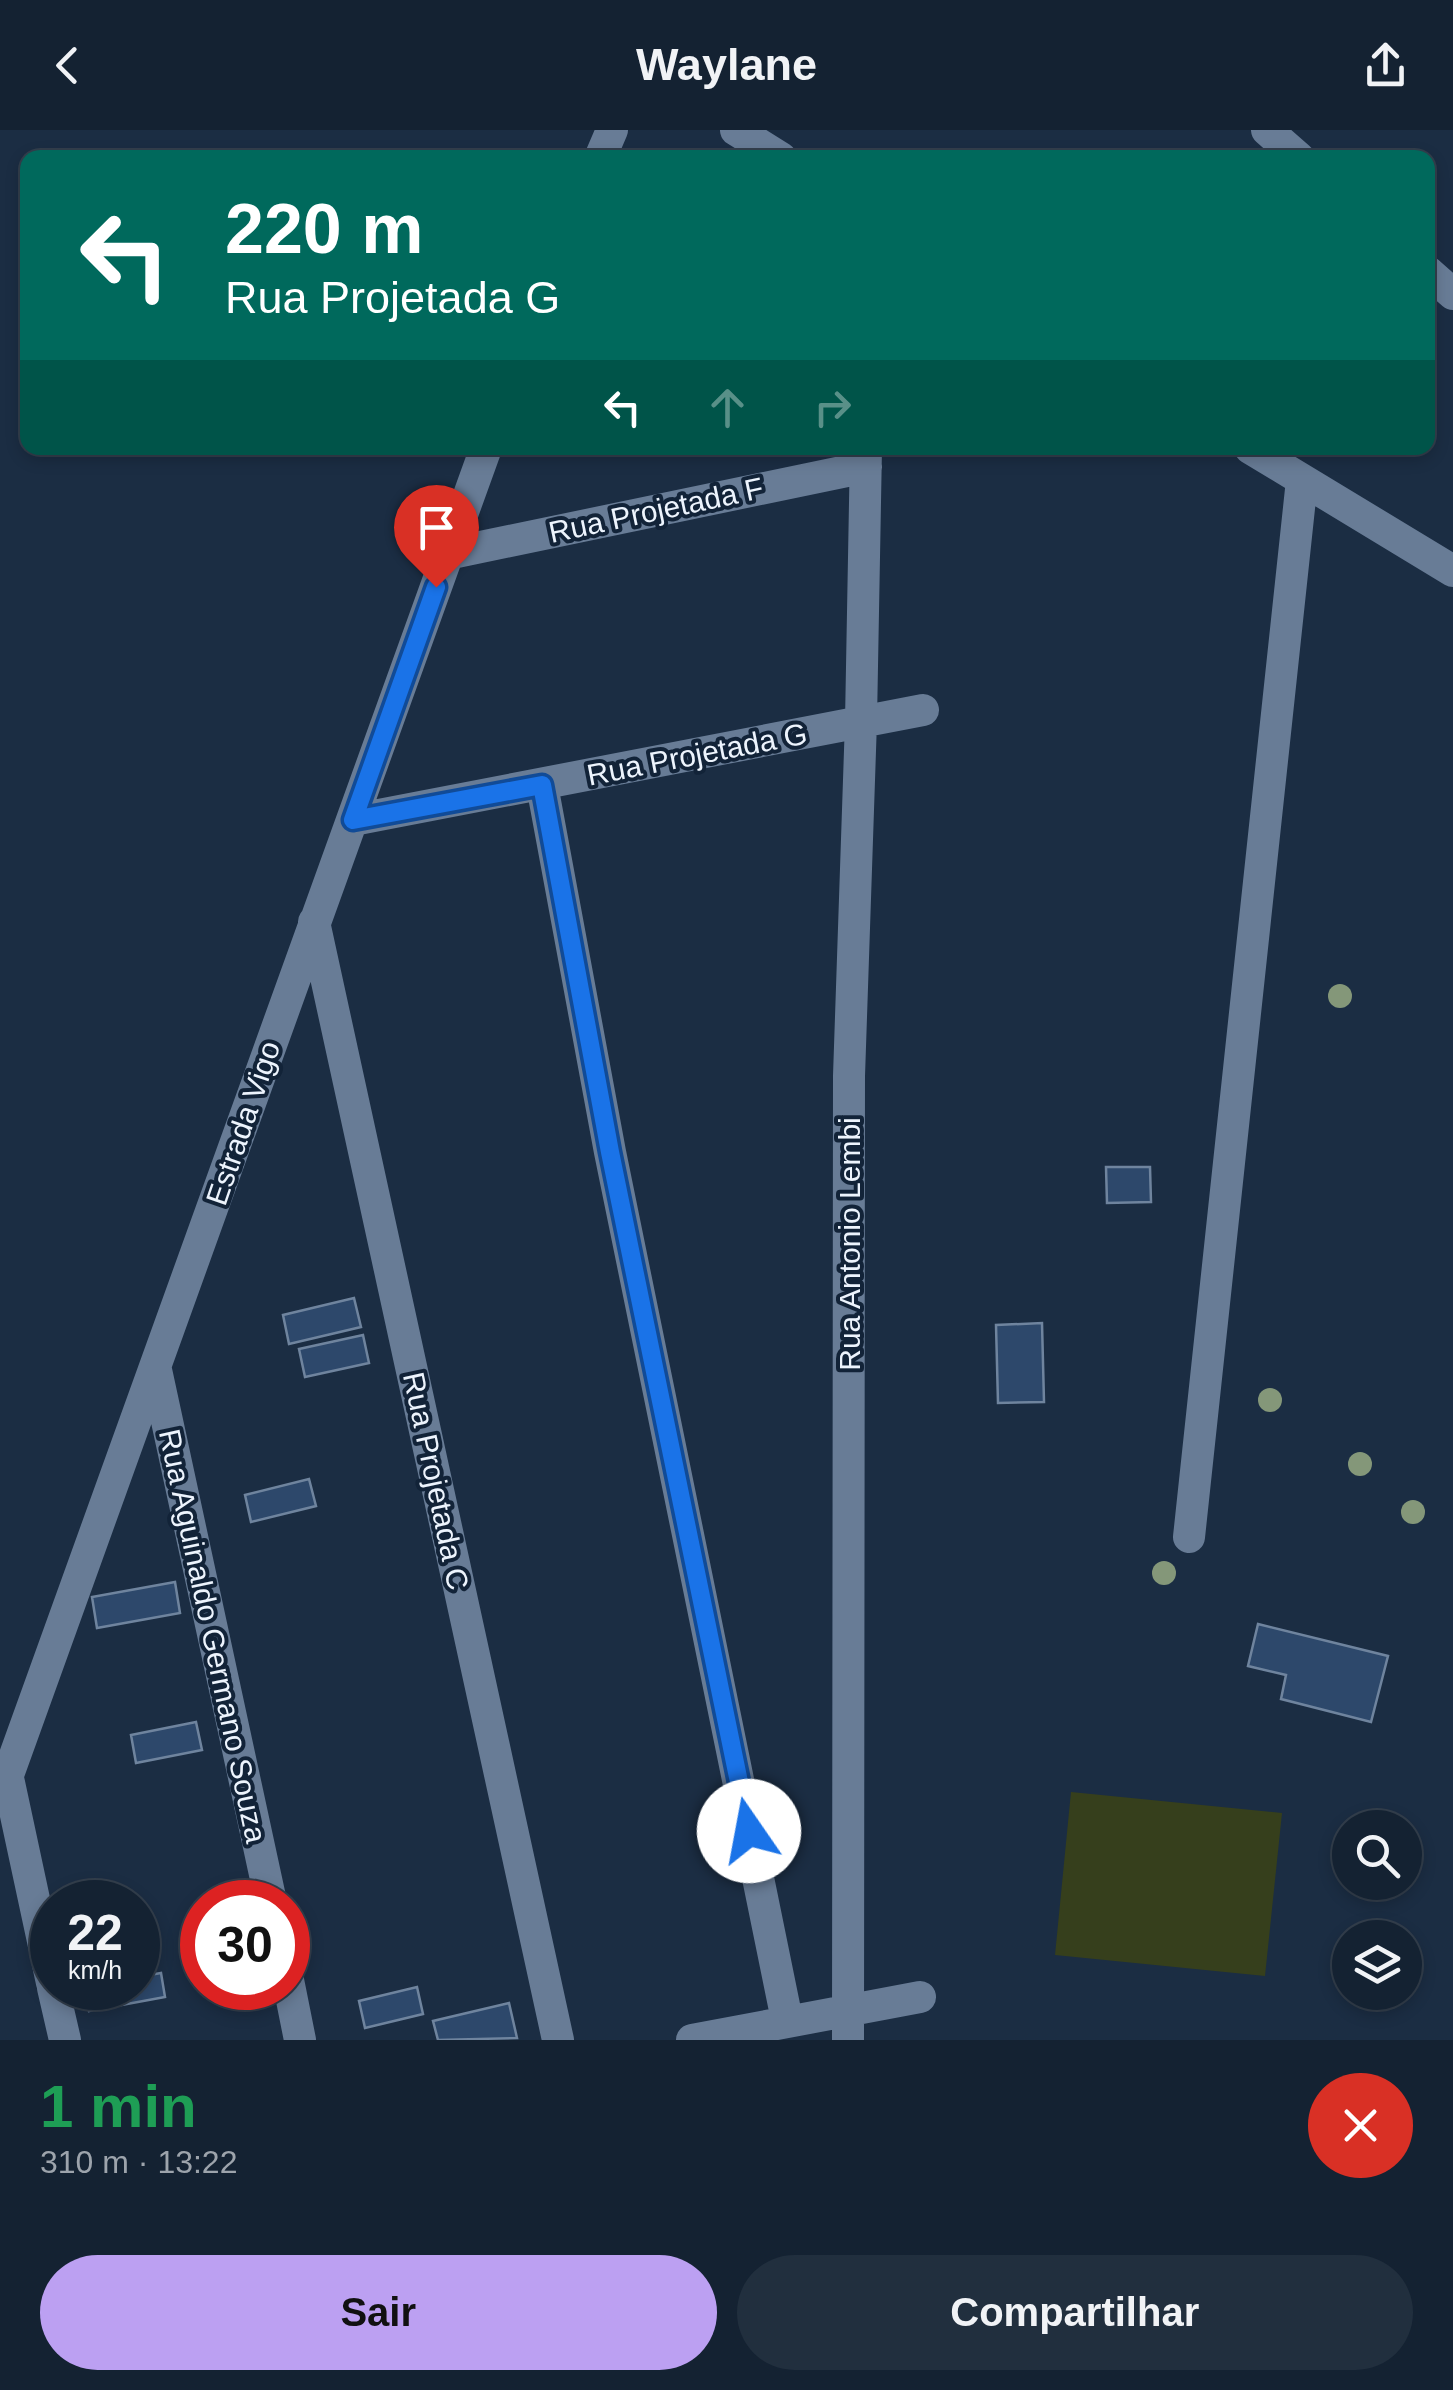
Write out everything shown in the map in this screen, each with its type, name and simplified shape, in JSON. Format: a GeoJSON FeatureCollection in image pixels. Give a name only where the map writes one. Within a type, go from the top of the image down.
{"type":"FeatureCollection","features":[{"type":"Feature","properties":{"kind":"street"},"geometry":{"type":"LineString","coordinates":[[736,130],[769,150]]}},
{"type":"Feature","properties":{"kind":"street"},"geometry":{"type":"LineString","coordinates":[[1268,130],[1289,150]]}},
{"type":"Feature","properties":{"kind":"street","name":"Estrada Vigo"},"geometry":{"type":"LineString","coordinates":[[3,1786],[483,455]]}},
{"type":"Feature","properties":{"kind":"street"},"geometry":{"type":"LineString","coordinates":[[1261,455],[1453,571]]}},
{"type":"Feature","properties":{"kind":"street","name":"Rua Projetada F"},"geometry":{"type":"LineString","coordinates":[[447,554],[866,457]]}},
{"type":"Feature","properties":{"kind":"street","name":"Rua Antonio Lembi"},"geometry":{"type":"LineString","coordinates":[[848,2024],[849,1076],[866,457]]}},
{"type":"Feature","properties":{"kind":"street"},"geometry":{"type":"LineString","coordinates":[[1189,1538],[1302,480]]}},
{"type":"Feature","properties":{"kind":"street","name":"Rua Projetada G"},"geometry":{"type":"LineString","coordinates":[[353,820],[923,710]]}},
{"type":"Feature","properties":{"kind":"street"},"geometry":{"type":"LineString","coordinates":[[542,785],[610,1152],[787,2020]]}},
{"type":"Feature","properties":{"kind":"street","name":"Rua Projetada C"},"geometry":{"type":"LineString","coordinates":[[314,922],[558,2040]]}},
{"type":"Feature","properties":{"kind":"street","name":"Rua Aguinaldo Germano Souza"},"geometry":{"type":"LineString","coordinates":[[156,1370],[266,1880]]}},
{"type":"Feature","properties":{"kind":"street"},"geometry":{"type":"LineString","coordinates":[[3,1786],[30,1893]]}},
{"type":"Feature","properties":{"kind":"street"},"geometry":{"type":"LineString","coordinates":[[692,2040],[787,2020],[848,2024],[920,1997]]}},
{"type":"Feature","properties":{"kind":"street"},"geometry":{"type":"LineString","coordinates":[[58,2010],[65,2040]]}},
{"type":"Feature","properties":{"kind":"street"},"geometry":{"type":"LineString","coordinates":[[294,2010],[300,2040]]}},
{"type":"Feature","properties":{"kind":"green space"},"geometry":{"type":"Polygon","coordinates":[[[1071,1792],[1282,1813],[1265,1976],[1055,1955],[1071,1792]]]}},
{"type":"Feature","properties":{"kind":"building"},"geometry":{"type":"Polygon","coordinates":[[[1106,1167],[1150,1167],[1151,1202],[1107,1203],[1106,1167]]]}},
{"type":"Feature","properties":{"kind":"building"},"geometry":{"type":"Polygon","coordinates":[[[354,1298],[361,1327],[289,1344],[283,1315],[354,1298]]]}},
{"type":"Feature","properties":{"kind":"building"},"geometry":{"type":"Polygon","coordinates":[[[1042,1323],[1044,1402],[998,1403],[996,1325],[1042,1323]]]}},
{"type":"Feature","properties":{"kind":"building"},"geometry":{"type":"Polygon","coordinates":[[[363,1335],[369,1363],[305,1377],[299,1349],[363,1335]]]}},
{"type":"Feature","properties":{"kind":"building"},"geometry":{"type":"Polygon","coordinates":[[[309,1479],[316,1506],[251,1522],[245,1495],[309,1479]]]}},
{"type":"Feature","properties":{"kind":"building"},"geometry":{"type":"Polygon","coordinates":[[[175,1582],[180,1613],[97,1628],[92,1597],[175,1582]]]}},
{"type":"Feature","properties":{"kind":"building"},"geometry":{"type":"Polygon","coordinates":[[[1258,1624],[1388,1656],[1371,1722],[1281,1699],[1286,1675],[1248,1666],[1258,1624]]]}},
{"type":"Feature","properties":{"kind":"building"},"geometry":{"type":"Polygon","coordinates":[[[196,1722],[202,1750],[136,1763],[131,1735],[196,1722]]]}},
{"type":"Feature","properties":{"kind":"building"},"geometry":{"type":"Polygon","coordinates":[[[160,1973],[165,1997],[160,1998],[160,1973]]]}},
{"type":"Feature","properties":{"kind":"building"},"geometry":{"type":"Polygon","coordinates":[[[417,1987],[423,2014],[365,2028],[359,2001],[417,1987]]]}},
{"type":"Feature","properties":{"kind":"building"},"geometry":{"type":"Polygon","coordinates":[[[509,2003],[517,2038],[438,2040],[433,2021],[509,2003]]]}},
{"type":"Feature","properties":{"kind":"route"},"geometry":{"type":"LineString","coordinates":[[436,587],[353,820],[542,785],[610,1152],[749,1831]]}}]}
